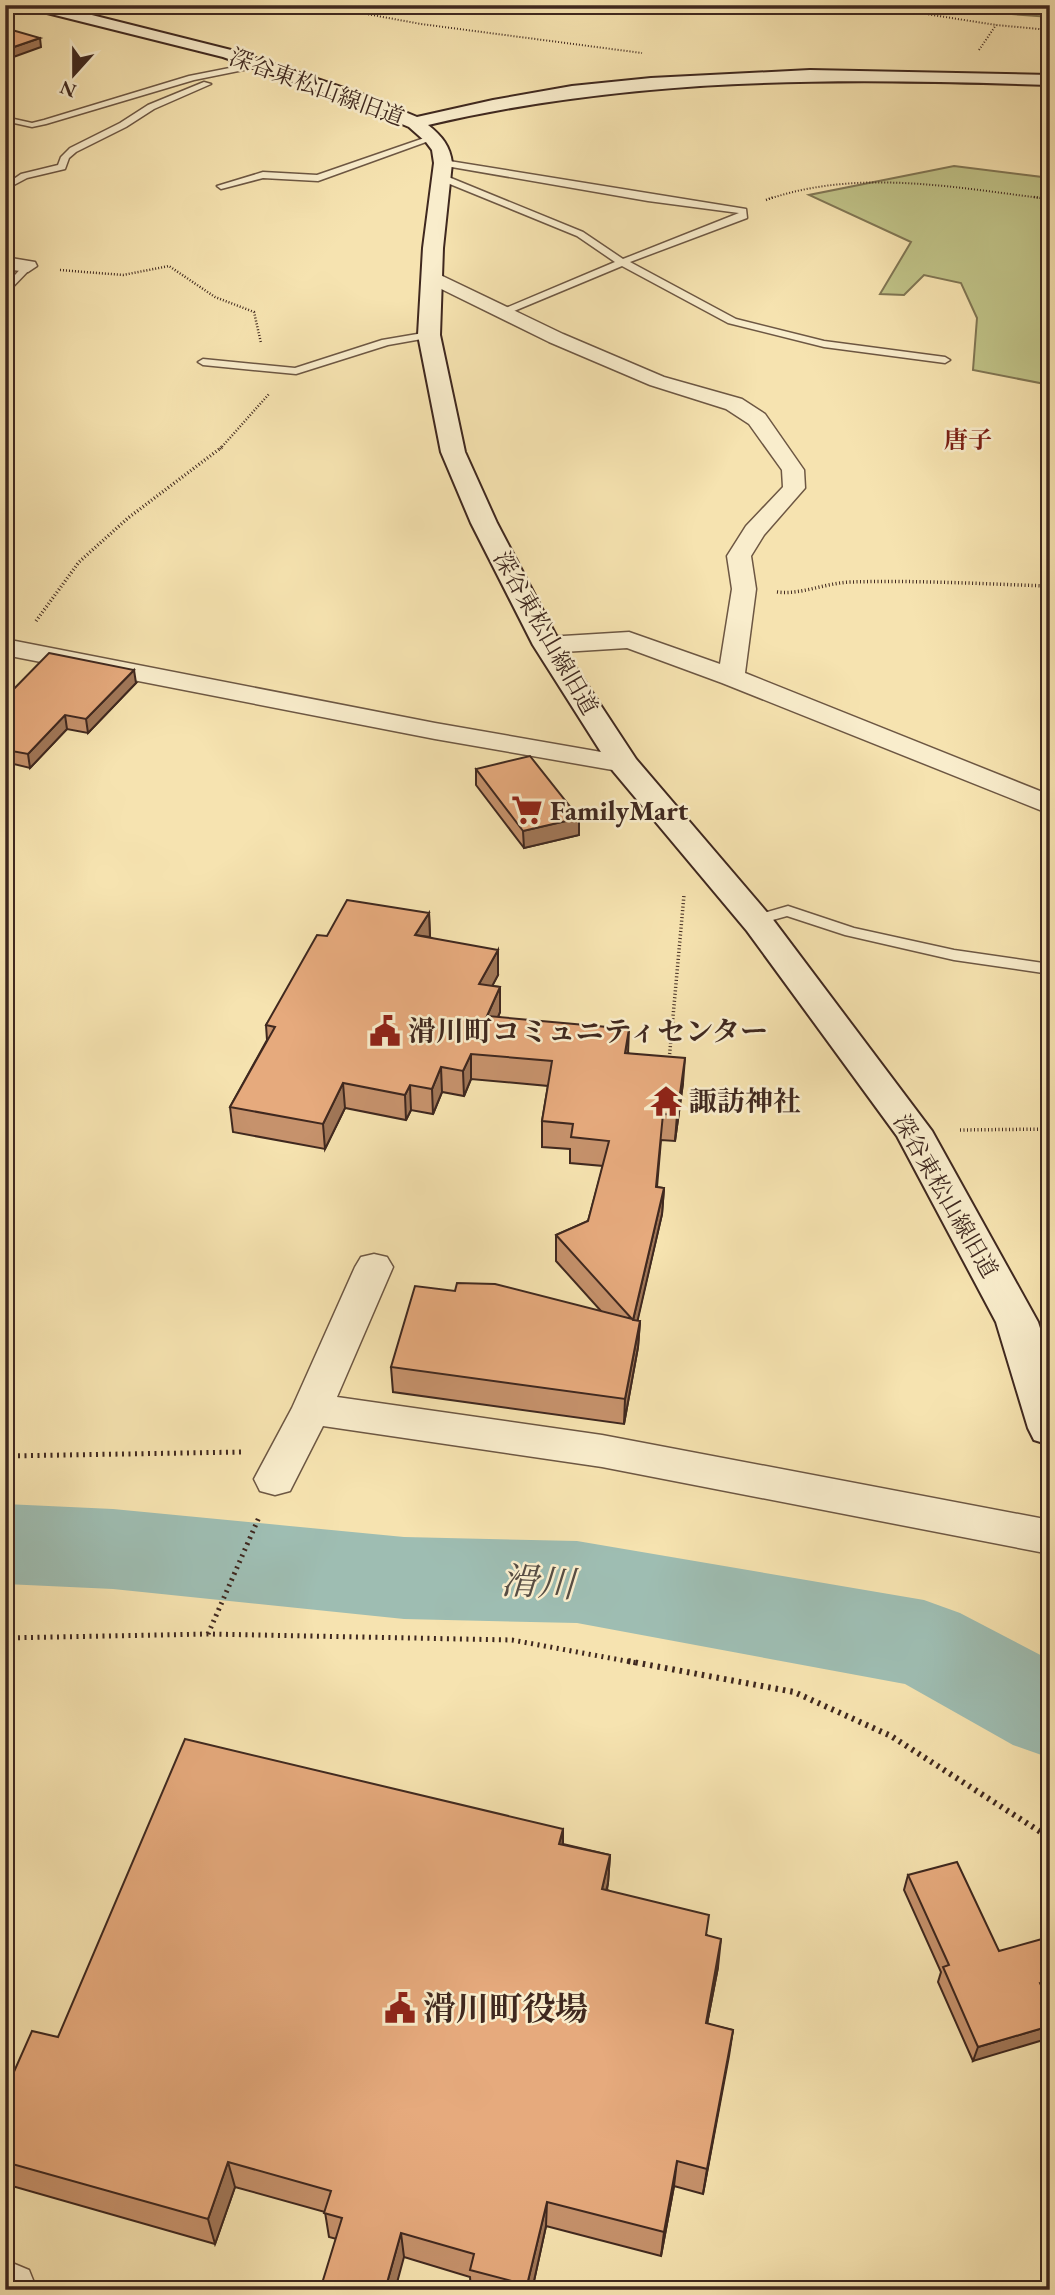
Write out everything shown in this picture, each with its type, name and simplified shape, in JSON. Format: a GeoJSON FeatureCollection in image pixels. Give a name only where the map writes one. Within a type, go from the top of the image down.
{"type":"FeatureCollection","features":[{"type":"Feature","properties":{"kind":"street","name":"深谷東松山線旧道"},"geometry":{"type":"LineString","coordinates":[[32,5],[193,43],[247,67],[358,99],[434,151],[429,335],[453,452],[484,523],[547,645],[624,764],[755,920],[913,1131],[1017,1322],[1050,1428]]}},
{"type":"Feature","properties":{"kind":"street"},"geometry":{"type":"LineString","coordinates":[[434,151],[525,97],[733,76],[868,74],[1050,80]]}},
{"type":"Feature","properties":{"kind":"street"},"geometry":{"type":"LineString","coordinates":[[5,263],[28,266]]}},
{"type":"Feature","properties":{"kind":"street"},"geometry":{"type":"LineString","coordinates":[[432,277],[556,338],[657,382],[734,404],[757,419],[793,470],[794,488],[754,531],[738,556],[744,589],[731,677]]}},
{"type":"Feature","properties":{"kind":"street"},"geometry":{"type":"LineString","coordinates":[[547,645],[629,640],[731,677],[1050,805]]}},
{"type":"Feature","properties":{"kind":"street"},"geometry":{"type":"LineString","coordinates":[[9,652],[624,764]]}},
{"type":"Feature","properties":{"kind":"street"},"geometry":{"type":"LineString","coordinates":[[283,1465],[312,1409],[374,1267]]}},
{"type":"Feature","properties":{"kind":"street"},"geometry":{"type":"LineString","coordinates":[[312,1409],[602,1451],[1050,1537]]}},
{"type":"Feature","properties":{"kind":"lane"},"geometry":{"type":"LineString","coordinates":[[5,119],[32,125],[46,122],[192,78],[247,67]]}},
{"type":"Feature","properties":{"kind":"lane"},"geometry":{"type":"LineString","coordinates":[[12,183],[24,176],[62,167],[65,157],[73,150],[123,125],[151,107],[247,67]]}},
{"type":"Feature","properties":{"kind":"lane"},"geometry":{"type":"LineString","coordinates":[[434,151],[580,234],[622,262],[732,321],[824,344],[945,360]]}},
{"type":"Feature","properties":{"kind":"lane"},"geometry":{"type":"LineString","coordinates":[[221,186],[263,175],[318,178],[434,151],[648,198],[744,211],[744,216],[622,262],[505,312]]}},
{"type":"Feature","properties":{"kind":"lane"},"geometry":{"type":"LineString","coordinates":[[5,292],[28,266]]}},
{"type":"Feature","properties":{"kind":"lane"},"geometry":{"type":"LineString","coordinates":[[203,362],[296,371],[386,342],[429,335]]}},
{"type":"Feature","properties":{"kind":"lane"},"geometry":{"type":"LineString","coordinates":[[755,920],[789,911],[850,932],[915,947],[997,964],[1050,969]]}},
{"type":"Feature","properties":{"kind":"path"},"geometry":{"type":"LineString","coordinates":[[318,5],[421,24],[647,54]]}},
{"type":"Feature","properties":{"kind":"path"},"geometry":{"type":"LineString","coordinates":[[869,5],[996,25],[1050,30]]}},
{"type":"Feature","properties":{"kind":"path"},"geometry":{"type":"LineString","coordinates":[[744,211],[776,195],[844,183],[925,186],[1050,199]]}},
{"type":"Feature","properties":{"kind":"path"},"geometry":{"type":"LineString","coordinates":[[28,266],[123,275],[169,265],[215,297],[254,312],[267,368]]}},
{"type":"Feature","properties":{"kind":"path"},"geometry":{"type":"LineString","coordinates":[[9,652],[79,562],[128,518],[221,448],[279,383],[296,371]]}},
{"type":"Feature","properties":{"kind":"path"},"geometry":{"type":"LineString","coordinates":[[744,589],[792,594],[829,583],[890,581],[1050,586]]}},
{"type":"Feature","properties":{"kind":"path"},"geometry":{"type":"LineString","coordinates":[[668,1069],[686,882]]}},
{"type":"Feature","properties":{"kind":"path"},"geometry":{"type":"LineString","coordinates":[[913,1131],[1050,1129]]}},
{"type":"Feature","properties":{"kind":"path"},"geometry":{"type":"LineString","coordinates":[[5,1456],[283,1465],[208,1634]]}},
{"type":"Feature","properties":{"kind":"path"},"geometry":{"type":"LineString","coordinates":[[5,1638],[208,1634],[512,1640],[794,1692],[891,1737],[1050,1838]]}},
{"type":"Feature","properties":{"kind":"green space"},"geometry":{"type":"Polygon","coordinates":[[[891,5],[1050,5],[1050,17],[891,5]]]}},
{"type":"Feature","properties":{"kind":"green space"},"geometry":{"type":"Polygon","coordinates":[[[954,166],[1050,178],[1050,385],[973,370],[977,318],[961,283],[924,275],[904,295],[880,294],[911,242],[809,195],[954,166]]]}},
{"type":"Feature","properties":{"kind":"building"},"geometry":{"type":"Polygon","coordinates":[[[5,28],[40,38],[5,50],[5,28]]]}},
{"type":"Feature","properties":{"kind":"building"},"geometry":{"type":"Polygon","coordinates":[[[49,653],[134,670],[86,719],[65,715],[28,754],[12,751],[5,758],[5,698],[49,653]]]}},
{"type":"Feature","properties":{"kind":"building","name":"FamilyMart"},"geometry":{"type":"Polygon","coordinates":[[[530,756],[579,818],[523,831],[476,769],[530,756]]]}},
{"type":"Feature","properties":{"kind":"building"},"geometry":{"type":"Polygon","coordinates":[[[347,900],[429,913],[415,935],[498,950],[479,984],[500,987],[487,1016],[629,1029],[625,1053],[685,1058],[677,1115],[663,1114],[656,1187],[664,1188],[633,1320],[640,1321],[625,1399],[391,1367],[415,1286],[455,1291],[457,1283],[495,1284],[632,1319],[556,1235],[588,1221],[609,1141],[571,1137],[573,1124],[542,1121],[552,1061],[471,1054],[463,1071],[441,1067],[432,1089],[410,1085],[405,1095],[343,1083],[323,1124],[230,1107],[275,1027],[266,1025],[317,935],[327,936],[347,900]]]}},
{"type":"Feature","properties":{"kind":"building","name":"滑川町役場"},"geometry":{"type":"Polygon","coordinates":[[[185,1739],[563,1829],[559,1844],[610,1855],[602,1889],[709,1915],[706,1935],[721,1939],[706,2023],[733,2030],[707,2169],[677,2161],[664,2232],[547,2202],[527,2285],[470,2270],[474,2254],[401,2233],[385,2290],[320,2290],[342,2218],[324,2213],[331,2191],[228,2162],[208,2219],[5,2162],[5,2092],[32,2031],[58,2037],[185,1739]]]}},
{"type":"Feature","properties":{"kind":"building"},"geometry":{"type":"Polygon","coordinates":[[[957,1862],[999,1951],[1042,1939],[1050,1954],[1050,1980],[1040,1983],[1050,2003],[1050,2026],[978,2047],[943,1967],[949,1965],[908,1875],[957,1862]]]}},
{"type":"Feature","properties":{"kind":"waterway","name":"滑川"},"geometry":{"type":"LineString","coordinates":[[5,1544],[113,1549],[404,1578],[577,1582],[924,1644],[1050,1712]]}},
{"type":"Feature","properties":{"kind":"place","name":"FamilyMart"},"geometry":{"type":"Point","coordinates":[527,810]}},
{"type":"Feature","properties":{"kind":"place","name":"滑川町コミュニティセンター"},"geometry":{"type":"Point","coordinates":[385,1031]}},
{"type":"Feature","properties":{"kind":"place","name":"諏訪神社"},"geometry":{"type":"Point","coordinates":[666,1101]}},
{"type":"Feature","properties":{"kind":"place","name":"滑川町役場"},"geometry":{"type":"Point","coordinates":[400,2008]}},
{"type":"Feature","properties":{"kind":"district","name":"唐子"},"geometry":{"type":"Point","coordinates":[968,440]}}]}
